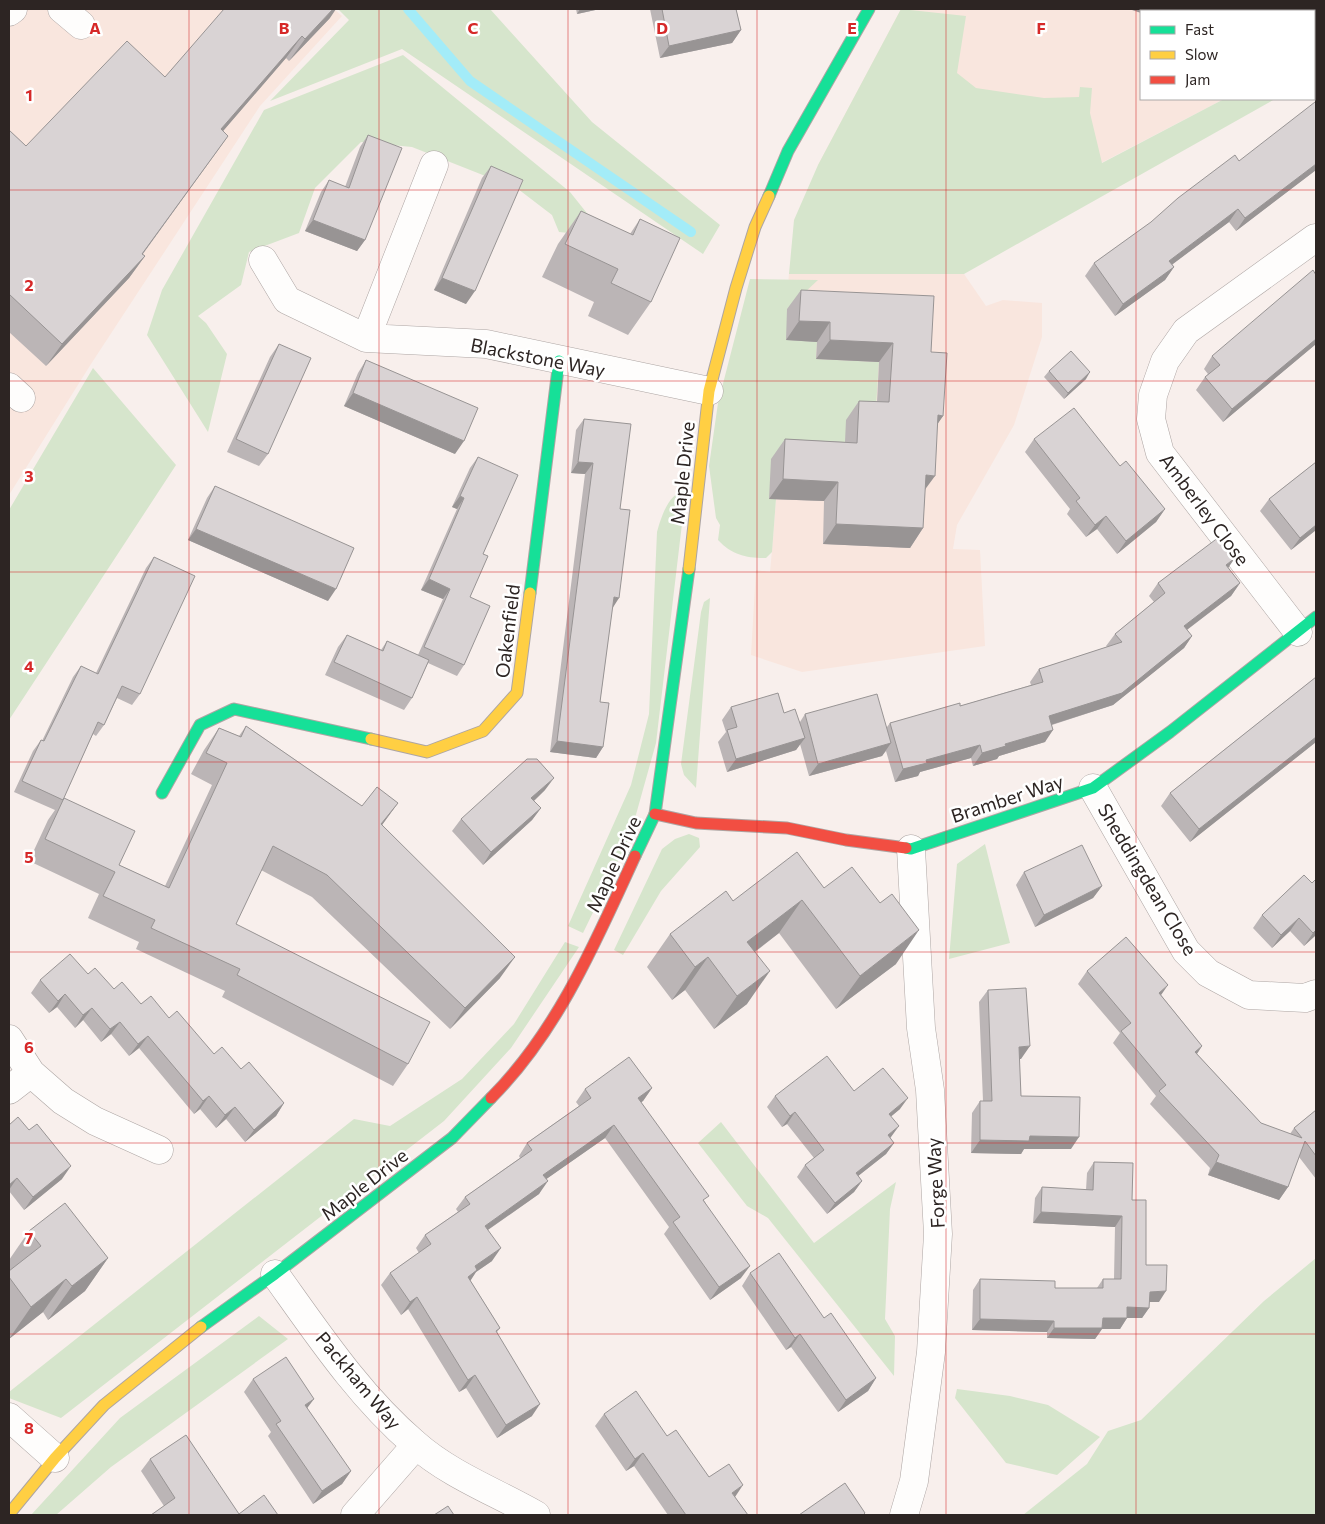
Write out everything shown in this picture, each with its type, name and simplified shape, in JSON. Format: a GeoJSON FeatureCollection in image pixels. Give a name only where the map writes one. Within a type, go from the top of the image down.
{"type":"FeatureCollection","features":[{"type":"Feature","properties":{"kind":"street"},"geometry":{"type":"LineString","coordinates":[[9,12],[13,9]]}},
{"type":"Feature","properties":{"kind":"street","name":"Maple Drive"},"geometry":{"type":"LineString","coordinates":[[9,1514],[55,1458],[104,1405],[217,1314],[275,1274],[452,1138],[514,1075],[565,998],[588,955],[655,814],[690,566],[709,391],[755,227],[788,151],[869,9]]}},
{"type":"Feature","properties":{"kind":"street"},"geometry":{"type":"LineString","coordinates":[[366,338],[434,165]]}},
{"type":"Feature","properties":{"kind":"street","name":"Amberley Close"},"geometry":{"type":"LineString","coordinates":[[1307,625],[1160,453],[1151,419],[1153,395],[1165,361],[1186,331],[1315,238],[1316,240]]}},
{"type":"Feature","properties":{"kind":"street","name":"Blackstone Way"},"geometry":{"type":"LineString","coordinates":[[262,260],[287,300],[366,338],[486,344],[559,361],[709,391]]}},
{"type":"Feature","properties":{"kind":"street","name":"Oakenfield"},"geometry":{"type":"LineString","coordinates":[[162,793],[200,724],[234,710],[427,752],[483,731],[517,693],[559,361]]}},
{"type":"Feature","properties":{"kind":"street","name":"Bramber Way"},"geometry":{"type":"LineString","coordinates":[[655,814],[696,823],[787,828],[846,840],[911,849],[1093,788],[1170,732],[1307,625]]}},
{"type":"Feature","properties":{"kind":"street","name":"Sheddingdean Close"},"geometry":{"type":"LineString","coordinates":[[1093,788],[1186,951],[1208,974],[1250,995],[1305,998],[1316,994]]}},
{"type":"Feature","properties":{"kind":"street","name":"Forge Way"},"geometry":{"type":"LineString","coordinates":[[904,1515],[914,1480],[931,1352],[938,1234],[930,1090],[921,1028],[911,849]]}},
{"type":"Feature","properties":{"kind":"street"},"geometry":{"type":"LineString","coordinates":[[9,1039],[31,1072],[64,1101],[96,1121],[159,1150]]}},
{"type":"Feature","properties":{"kind":"street"},"geometry":{"type":"LineString","coordinates":[[9,1090],[31,1072]]}},
{"type":"Feature","properties":{"kind":"street","name":"Packham Way"},"geometry":{"type":"LineString","coordinates":[[275,1274],[349,1374],[373,1403],[416,1445],[466,1479],[536,1515]]}},
{"type":"Feature","properties":{"kind":"street"},"geometry":{"type":"LineString","coordinates":[[9,1417],[55,1458]]}},
{"type":"Feature","properties":{"kind":"street"},"geometry":{"type":"LineString","coordinates":[[355,1515],[416,1445]]}},
{"type":"Feature","properties":{"kind":"shaded area"},"geometry":{"type":"Polygon","coordinates":[[[9,9],[334,9],[342,16],[260,106],[91,364],[9,495],[9,9]]]}},
{"type":"Feature","properties":{"kind":"shaded area"},"geometry":{"type":"Polygon","coordinates":[[[901,9],[1316,9],[1315,50],[1315,10],[1140,10],[1140,100],[1222,100],[955,239],[818,165],[901,9]]]}},
{"type":"Feature","properties":{"kind":"shaded area"},"geometry":{"type":"Polygon","coordinates":[[[789,274],[964,274],[986,306],[1003,300],[1042,303],[1042,337],[1014,425],[957,525],[953,549],[980,550],[985,646],[802,672],[751,655],[756,570],[770,572],[776,499],[769,499],[771,459],[789,274]]]}},
{"type":"Feature","properties":{"kind":"green space"},"geometry":{"type":"Polygon","coordinates":[[[338,9],[490,9],[592,122],[720,225],[703,254],[402,49],[270,101],[349,20],[338,9]]]}},
{"type":"Feature","properties":{"kind":"green space"},"geometry":{"type":"Polygon","coordinates":[[[901,9],[966,16],[957,73],[976,88],[1044,98],[1079,97],[1080,87],[1092,88],[1090,113],[1102,163],[1222,100],[1273,100],[964,274],[789,274],[794,220],[818,165],[901,9]]]}},
{"type":"Feature","properties":{"kind":"green space"},"geometry":{"type":"Polygon","coordinates":[[[403,55],[570,192],[606,237],[559,232],[552,215],[518,189],[412,147],[361,142],[315,188],[299,233],[249,252],[241,285],[198,316],[206,323],[227,354],[208,432],[147,335],[162,290],[264,110],[403,55]]]}},
{"type":"Feature","properties":{"kind":"green space"},"geometry":{"type":"Polygon","coordinates":[[[750,279],[818,280],[787,309],[817,342],[816,359],[879,362],[875,422],[844,463],[769,498],[776,499],[772,552],[766,558],[740,555],[718,540],[720,525],[716,518],[709,466],[718,403],[750,279]]]}},
{"type":"Feature","properties":{"kind":"green space"},"geometry":{"type":"Polygon","coordinates":[[[93,368],[176,465],[9,720],[9,510],[93,368]]]}},
{"type":"Feature","properties":{"kind":"green space"},"geometry":{"type":"Polygon","coordinates":[[[686,490],[656,743],[630,836],[583,933],[568,926],[631,785],[649,714],[657,532],[663,513],[670,501],[674,496],[686,490]]]}},
{"type":"Feature","properties":{"kind":"green space"},"geometry":{"type":"Polygon","coordinates":[[[710,598],[696,788],[684,775],[681,764],[701,612],[704,602],[710,598]]]}},
{"type":"Feature","properties":{"kind":"green space"},"geometry":{"type":"Polygon","coordinates":[[[689,834],[699,838],[700,847],[661,891],[623,955],[614,950],[662,849],[675,839],[689,834]]]}},
{"type":"Feature","properties":{"kind":"green space"},"geometry":{"type":"Polygon","coordinates":[[[985,844],[1010,943],[949,959],[957,864],[985,844]]]}},
{"type":"Feature","properties":{"kind":"green space"},"geometry":{"type":"Polygon","coordinates":[[[565,942],[579,947],[511,1048],[444,1121],[61,1418],[9,1398],[9,1392],[354,1119],[390,1126],[462,1079],[514,1024],[565,942]]]}},
{"type":"Feature","properties":{"kind":"green space"},"geometry":{"type":"Polygon","coordinates":[[[721,1122],[814,1243],[896,1182],[890,1209],[885,1319],[895,1336],[894,1376],[768,1218],[747,1206],[698,1143],[721,1122]]]}},
{"type":"Feature","properties":{"kind":"green space"},"geometry":{"type":"Polygon","coordinates":[[[1316,1258],[1316,1515],[1023,1515],[1087,1464],[1108,1431],[1141,1420],[1264,1301],[1316,1258]]]}},
{"type":"Feature","properties":{"kind":"green space"},"geometry":{"type":"Polygon","coordinates":[[[259,1316],[288,1339],[111,1467],[56,1515],[31,1515],[120,1418],[259,1316]]]}},
{"type":"Feature","properties":{"kind":"green space"},"geometry":{"type":"Polygon","coordinates":[[[957,1389],[1010,1396],[1048,1405],[1100,1437],[1057,1475],[1006,1463],[955,1398],[957,1389]]]}},
{"type":"Feature","properties":{"kind":"building"},"geometry":{"type":"Polygon","coordinates":[[[224,9],[333,9],[305,39],[302,36],[221,129],[228,136],[142,254],[145,256],[62,344],[9,294],[9,130],[26,146],[127,41],[165,77],[224,9]]]}},
{"type":"Feature","properties":{"kind":"building"},"geometry":{"type":"Polygon","coordinates":[[[662,9],[736,9],[741,30],[669,46],[662,9]]]}},
{"type":"Feature","properties":{"kind":"building"},"geometry":{"type":"Polygon","coordinates":[[[1218,9],[1293,9],[1292,10],[1218,9]]]}},
{"type":"Feature","properties":{"kind":"building"},"geometry":{"type":"Polygon","coordinates":[[[1315,102],[1316,164],[1245,218],[1238,209],[1169,261],[1174,267],[1123,304],[1094,263],[1151,222],[1178,198],[1235,155],[1239,161],[1315,102]]]}},
{"type":"Feature","properties":{"kind":"building"},"geometry":{"type":"Polygon","coordinates":[[[368,135],[402,148],[365,240],[313,220],[329,180],[349,188],[368,135]]]}},
{"type":"Feature","properties":{"kind":"building"},"geometry":{"type":"Polygon","coordinates":[[[491,166],[523,180],[475,291],[442,278],[491,166]]]}},
{"type":"Feature","properties":{"kind":"building"},"geometry":{"type":"Polygon","coordinates":[[[581,211],[633,235],[640,219],[680,238],[651,302],[611,283],[618,269],[565,244],[581,211]]]}},
{"type":"Feature","properties":{"kind":"building"},"geometry":{"type":"Polygon","coordinates":[[[1313,270],[1316,275],[1316,339],[1232,409],[1205,377],[1220,365],[1212,356],[1313,270]]]}},
{"type":"Feature","properties":{"kind":"building"},"geometry":{"type":"Polygon","coordinates":[[[801,290],[934,296],[931,352],[947,353],[943,416],[938,415],[935,476],[926,475],[923,528],[836,524],[838,482],[783,479],[785,439],[857,443],[859,401],[889,402],[893,343],[830,340],[830,322],[799,321],[801,290]]]}},
{"type":"Feature","properties":{"kind":"building"},"geometry":{"type":"Polygon","coordinates":[[[279,344],[311,358],[268,454],[236,439],[279,344]]]}},
{"type":"Feature","properties":{"kind":"building"},"geometry":{"type":"Polygon","coordinates":[[[1071,351],[1090,372],[1068,393],[1049,371],[1071,351]]]}},
{"type":"Feature","properties":{"kind":"building"},"geometry":{"type":"Polygon","coordinates":[[[366,360],[478,408],[464,441],[353,393],[366,360]]]}},
{"type":"Feature","properties":{"kind":"building"},"geometry":{"type":"Polygon","coordinates":[[[1074,408],[1120,466],[1126,461],[1165,509],[1126,541],[1106,516],[1095,525],[1076,501],[1080,498],[1034,439],[1074,408]]]}},
{"type":"Feature","properties":{"kind":"building"},"geometry":{"type":"Polygon","coordinates":[[[584,419],[631,424],[620,509],[630,510],[619,598],[614,597],[600,702],[609,703],[603,747],[557,741],[593,463],[578,462],[584,419]]]}},
{"type":"Feature","properties":{"kind":"building"},"geometry":{"type":"Polygon","coordinates":[[[478,457],[518,475],[483,554],[488,556],[470,597],[490,606],[464,665],[424,647],[450,589],[429,579],[464,498],[460,496],[478,457]]]}},
{"type":"Feature","properties":{"kind":"building"},"geometry":{"type":"Polygon","coordinates":[[[1316,462],[1316,525],[1300,538],[1269,499],[1316,462]]]}},
{"type":"Feature","properties":{"kind":"building"},"geometry":{"type":"Polygon","coordinates":[[[215,486],[354,548],[336,589],[196,529],[215,486]]]}},
{"type":"Feature","properties":{"kind":"building"},"geometry":{"type":"Polygon","coordinates":[[[1219,537],[1235,558],[1226,565],[1240,583],[1184,626],[1192,636],[1122,693],[1049,716],[1053,730],[982,753],[980,745],[926,760],[927,763],[903,769],[890,723],[960,703],[960,706],[1043,682],[1039,669],[1122,642],[1115,634],[1165,593],[1158,583],[1219,537]]]}},
{"type":"Feature","properties":{"kind":"building"},"geometry":{"type":"Polygon","coordinates":[[[154,557],[195,576],[140,694],[122,686],[104,725],[98,722],[63,800],[22,781],[41,740],[44,741],[81,666],[98,674],[154,557]]]}},
{"type":"Feature","properties":{"kind":"building"},"geometry":{"type":"Polygon","coordinates":[[[347,635],[383,651],[387,641],[429,660],[412,698],[334,662],[347,635]]]}},
{"type":"Feature","properties":{"kind":"building"},"geometry":{"type":"Polygon","coordinates":[[[1316,677],[1316,737],[1199,829],[1170,793],[1316,677]]]}},
{"type":"Feature","properties":{"kind":"building"},"geometry":{"type":"Polygon","coordinates":[[[778,693],[784,713],[795,709],[805,738],[736,759],[727,730],[737,727],[731,707],[778,693]]]}},
{"type":"Feature","properties":{"kind":"building"},"geometry":{"type":"Polygon","coordinates":[[[877,694],[891,743],[818,764],[805,714],[877,694]]]}},
{"type":"Feature","properties":{"kind":"building"},"geometry":{"type":"Polygon","coordinates":[[[246,726],[362,806],[377,787],[398,803],[381,824],[515,957],[465,1008],[327,875],[273,846],[236,924],[430,1022],[408,1064],[237,975],[240,969],[151,928],[155,920],[103,896],[115,872],[45,839],[64,798],[135,831],[119,865],[169,888],[227,763],[206,753],[219,728],[241,737],[246,726]]]}},
{"type":"Feature","properties":{"kind":"building"},"geometry":{"type":"Polygon","coordinates":[[[527,759],[537,759],[554,778],[531,798],[541,808],[491,852],[461,819],[527,759]]]}},
{"type":"Feature","properties":{"kind":"building"},"geometry":{"type":"Polygon","coordinates":[[[1082,845],[1102,886],[1044,915],[1024,872],[1082,845]]]}},
{"type":"Feature","properties":{"kind":"building"},"geometry":{"type":"Polygon","coordinates":[[[797,852],[824,888],[852,867],[880,903],[892,894],[919,930],[860,976],[802,900],[747,942],[770,971],[737,996],[708,957],[695,967],[670,934],[726,891],[733,901],[797,852]]]}},
{"type":"Feature","properties":{"kind":"building"},"geometry":{"type":"Polygon","coordinates":[[[1304,875],[1312,883],[1316,879],[1316,930],[1313,933],[1299,918],[1281,935],[1262,915],[1304,875]]]}},
{"type":"Feature","properties":{"kind":"building"},"geometry":{"type":"Polygon","coordinates":[[[1126,937],[1168,985],[1159,993],[1202,1046],[1195,1052],[1261,1123],[1302,1138],[1294,1128],[1316,1110],[1316,1156],[1305,1141],[1288,1187],[1216,1162],[1219,1155],[1159,1091],[1166,1085],[1121,1031],[1131,1023],[1087,971],[1126,937]]]}},
{"type":"Feature","properties":{"kind":"building"},"geometry":{"type":"Polygon","coordinates":[[[70,954],[88,974],[95,968],[114,989],[122,982],[141,1004],[151,996],[169,1018],[177,1011],[214,1054],[222,1047],[241,1069],[249,1062],[284,1103],[254,1130],[235,1107],[225,1115],[209,1096],[203,1101],[148,1036],[138,1044],[120,1022],[110,1029],[92,1008],[83,1015],[65,994],[58,1001],[40,980],[70,954]]]}},
{"type":"Feature","properties":{"kind":"building"},"geometry":{"type":"Polygon","coordinates":[[[1026,988],[1030,1046],[1019,1047],[1021,1096],[1080,1097],[1079,1137],[1030,1136],[1029,1141],[980,1140],[980,1101],[992,1101],[988,990],[1026,988]]]}},
{"type":"Feature","properties":{"kind":"building"},"geometry":{"type":"Polygon","coordinates":[[[827,1056],[854,1091],[883,1068],[908,1098],[889,1114],[899,1126],[888,1135],[894,1143],[856,1173],[862,1181],[835,1203],[805,1165],[824,1150],[795,1112],[790,1116],[775,1096],[827,1056]]]}},
{"type":"Feature","properties":{"kind":"building"},"geometry":{"type":"Polygon","coordinates":[[[629,1057],[652,1088],[638,1098],[709,1196],[703,1200],[750,1266],[719,1287],[673,1222],[680,1217],[614,1125],[543,1175],[548,1181],[485,1226],[501,1248],[475,1266],[477,1270],[468,1277],[500,1328],[496,1331],[540,1404],[506,1425],[475,1375],[468,1380],[417,1297],[410,1302],[390,1273],[431,1244],[425,1235],[470,1204],[465,1197],[532,1150],[527,1143],[591,1098],[585,1089],[629,1057]]]}},
{"type":"Feature","properties":{"kind":"building"},"geometry":{"type":"Polygon","coordinates":[[[18,1117],[29,1130],[37,1124],[71,1166],[33,1197],[17,1178],[9,1185],[9,1125],[18,1117]]]}},
{"type":"Feature","properties":{"kind":"building"},"geometry":{"type":"Polygon","coordinates":[[[1094,1162],[1133,1163],[1132,1200],[1146,1200],[1146,1265],[1167,1265],[1166,1291],[1150,1292],[1149,1308],[1127,1307],[1127,1318],[1103,1318],[1102,1328],[1054,1328],[1054,1321],[980,1319],[980,1279],[1055,1281],[1055,1288],[1103,1288],[1103,1279],[1121,1279],[1122,1216],[1041,1212],[1042,1187],[1093,1190],[1094,1162]]]}},
{"type":"Feature","properties":{"kind":"building"},"geometry":{"type":"Polygon","coordinates":[[[65,1203],[108,1258],[72,1286],[66,1279],[31,1307],[9,1277],[9,1271],[41,1246],[29,1231],[65,1203]]]}},
{"type":"Feature","properties":{"kind":"building"},"geometry":{"type":"Polygon","coordinates":[[[779,1253],[824,1318],[831,1313],[876,1378],[846,1400],[800,1334],[795,1338],[750,1273],[779,1253]]]}},
{"type":"Feature","properties":{"kind":"building"},"geometry":{"type":"Polygon","coordinates":[[[286,1357],[314,1399],[305,1405],[351,1471],[322,1491],[276,1424],[281,1421],[253,1379],[286,1357]]]}},
{"type":"Feature","properties":{"kind":"building"},"geometry":{"type":"Polygon","coordinates":[[[636,1391],[667,1436],[676,1430],[709,1477],[729,1464],[743,1485],[732,1493],[748,1515],[686,1515],[643,1453],[635,1459],[604,1414],[636,1391]]]}},
{"type":"Feature","properties":{"kind":"building"},"geometry":{"type":"Polygon","coordinates":[[[186,1435],[239,1514],[264,1495],[278,1515],[151,1515],[175,1498],[150,1459],[186,1435]]]}},
{"type":"Feature","properties":{"kind":"building"},"geometry":{"type":"Polygon","coordinates":[[[845,1483],[865,1513],[863,1515],[799,1515],[845,1483]]]}},
{"type":"Feature","properties":{"kind":"building"},"geometry":{"type":"Polygon","coordinates":[[[448,1506],[454,1515],[434,1515],[448,1506]]]}},
{"type":"Feature","properties":{"kind":"waterway"},"geometry":{"type":"LineString","coordinates":[[408,9],[470,81],[691,232]]}},
{"type":"Feature","properties":{"kind":"traffic: fast"},"geometry":{"type":"LineString","coordinates":[[769,196],[788,151],[869,9]]}},
{"type":"Feature","properties":{"kind":"traffic: fast"},"geometry":{"type":"LineString","coordinates":[[530,593],[559,361]]}},
{"type":"Feature","properties":{"kind":"traffic: fast"},"geometry":{"type":"LineString","coordinates":[[635,856],[655,814],[689,569]]}},
{"type":"Feature","properties":{"kind":"traffic: fast"},"geometry":{"type":"LineString","coordinates":[[906,848],[911,849],[1093,788],[1170,732],[1316,617]]}},
{"type":"Feature","properties":{"kind":"traffic: fast"},"geometry":{"type":"LineString","coordinates":[[162,793],[200,725],[234,709],[371,739]]}},
{"type":"Feature","properties":{"kind":"traffic: fast"},"geometry":{"type":"LineString","coordinates":[[201,1327],[275,1274],[452,1138],[491,1098]]}},
{"type":"Feature","properties":{"kind":"traffic: slow"},"geometry":{"type":"LineString","coordinates":[[689,569],[709,391],[736,288],[755,227],[769,196]]}},
{"type":"Feature","properties":{"kind":"traffic: slow"},"geometry":{"type":"LineString","coordinates":[[371,739],[427,752],[483,731],[517,693],[530,593]]}},
{"type":"Feature","properties":{"kind":"traffic: slow"},"geometry":{"type":"LineString","coordinates":[[9,1514],[55,1458],[104,1405],[201,1327]]}},
{"type":"Feature","properties":{"kind":"traffic: jam"},"geometry":{"type":"LineString","coordinates":[[655,814],[696,823],[787,828],[846,840],[906,848]]}},
{"type":"Feature","properties":{"kind":"traffic: jam"},"geometry":{"type":"LineString","coordinates":[[491,1098],[515,1072],[536,1044],[574,984],[635,856]]}}]}
